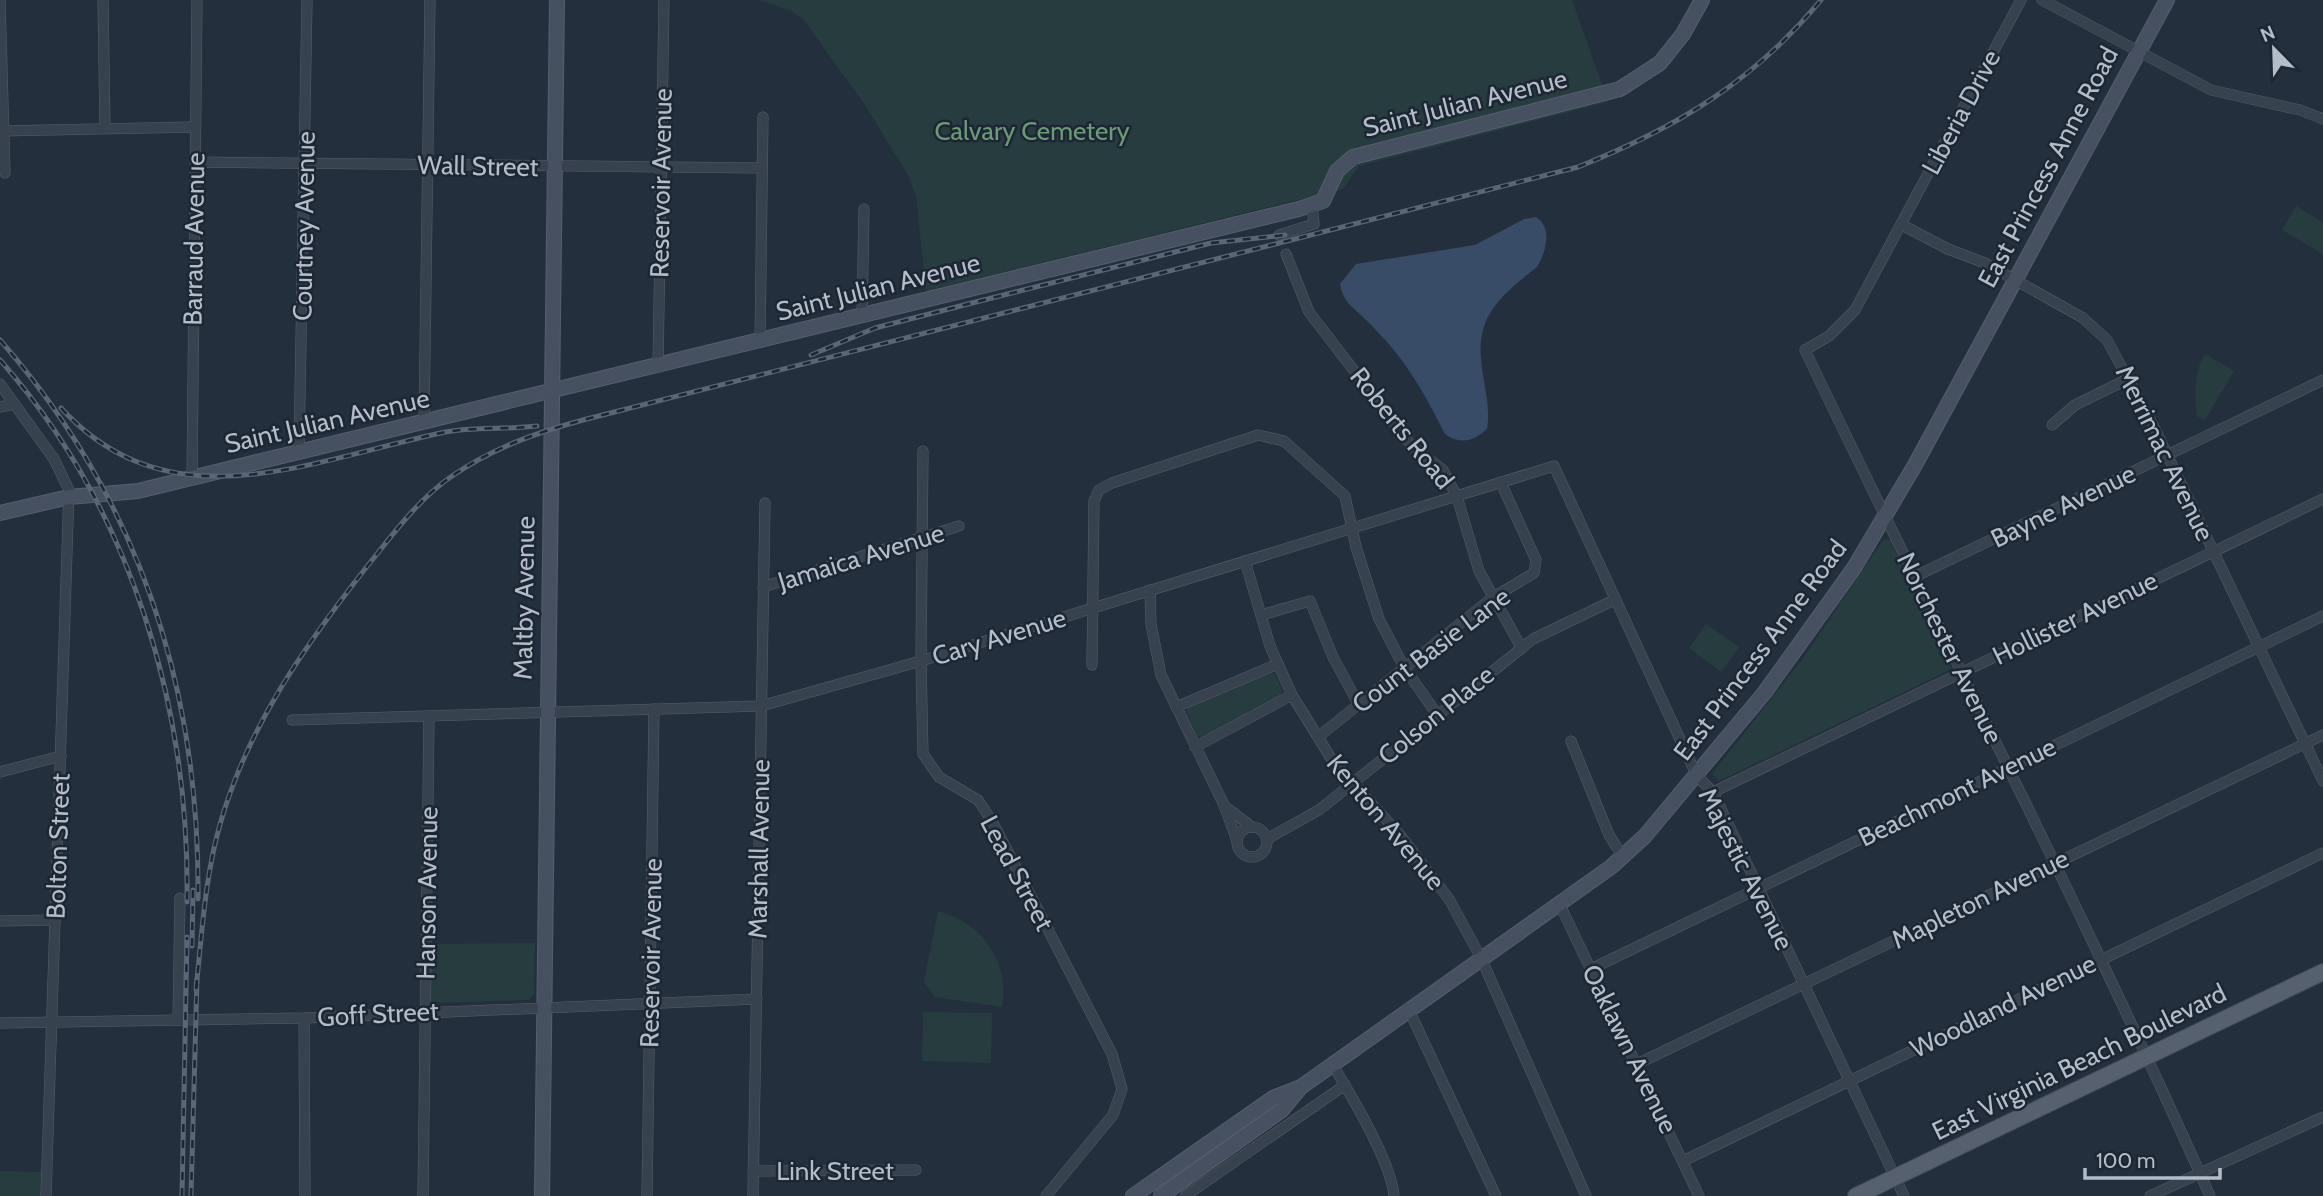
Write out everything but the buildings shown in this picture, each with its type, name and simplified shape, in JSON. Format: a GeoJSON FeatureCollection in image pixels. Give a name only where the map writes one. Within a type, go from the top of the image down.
{"type":"FeatureCollection","features":[{"type":"Feature","properties":{"kind":"main road","name":"East Virginia Beach Boulevard"},"geometry":{"type":"LineString","coordinates":[[1856,1196],[2323,972]]}},
{"type":"Feature","properties":{"kind":"street"},"geometry":{"type":"LineString","coordinates":[[0,0],[5,173]]}},
{"type":"Feature","properties":{"kind":"street"},"geometry":{"type":"LineString","coordinates":[[103,0],[105,128]]}},
{"type":"Feature","properties":{"kind":"street","name":"Barraud Avenue"},"geometry":{"type":"LineString","coordinates":[[192,478],[197,0]]}},
{"type":"Feature","properties":{"kind":"street","name":"Courtney Avenue"},"geometry":{"type":"LineString","coordinates":[[299,452],[307,0]]}},
{"type":"Feature","properties":{"kind":"street"},"geometry":{"type":"LineString","coordinates":[[424,423],[430,0]]}},
{"type":"Feature","properties":{"kind":"street","name":"Maltby Avenue"},"geometry":{"type":"LineString","coordinates":[[541,1196],[557,0]]}},
{"type":"Feature","properties":{"kind":"street","name":"Reservoir Avenue"},"geometry":{"type":"LineString","coordinates":[[658,367],[664,0]]}},
{"type":"Feature","properties":{"kind":"street","name":"Saint Julian Avenue"},"geometry":{"type":"LineString","coordinates":[[0,513],[69,497],[128,494],[658,367],[1312,205],[1328,195],[1337,171],[1353,156],[1594,97],[1634,82],[1671,51],[1702,0]]}},
{"type":"Feature","properties":{"kind":"street","name":"Liberia Drive"},"geometry":{"type":"LineString","coordinates":[[1902,225],[2021,0]]}},
{"type":"Feature","properties":{"kind":"street"},"geometry":{"type":"LineString","coordinates":[[2042,0],[2211,90],[2300,110],[2323,119]]}},
{"type":"Feature","properties":{"kind":"street","name":"East Princess Anne Road"},"geometry":{"type":"LineString","coordinates":[[1161,1196],[1282,1110],[1301,1087],[1408,1008],[1623,857],[1697,776],[1804,640],[1885,518],[2167,0]]}},
{"type":"Feature","properties":{"kind":"street"},"geometry":{"type":"LineString","coordinates":[[760,342],[763,117]]}},
{"type":"Feature","properties":{"kind":"street"},"geometry":{"type":"LineString","coordinates":[[2,131],[195,127]]}},
{"type":"Feature","properties":{"kind":"street","name":"Wall Street"},"geometry":{"type":"LineString","coordinates":[[195,162],[761,168]]}},
{"type":"Feature","properties":{"kind":"street"},"geometry":{"type":"LineString","coordinates":[[1279,235],[1314,224],[1312,205]]}},
{"type":"Feature","properties":{"kind":"street"},"geometry":{"type":"LineString","coordinates":[[862,316],[864,209]]}},
{"type":"Feature","properties":{"kind":"street","name":"Merrimac Avenue"},"geometry":{"type":"LineString","coordinates":[[1902,225],[1948,249],[1985,263],[2096,328],[2116,352],[2323,780]]}},
{"type":"Feature","properties":{"kind":"street","name":"Norchester Avenue"},"geometry":{"type":"LineString","coordinates":[[1902,225],[1855,310],[1829,336],[1805,350],[2101,959],[2210,1196]]}},
{"type":"Feature","properties":{"kind":"street","name":"Roberts Road"},"geometry":{"type":"LineString","coordinates":[[1286,254],[1309,312],[1412,446],[1443,470],[1457,496],[1479,571],[1521,647]]}},
{"type":"Feature","properties":{"kind":"street"},"geometry":{"type":"LineString","coordinates":[[2052,425],[2075,405],[2130,378]]}},
{"type":"Feature","properties":{"kind":"street","name":"Bayne Avenue"},"geometry":{"type":"LineString","coordinates":[[1916,576],[2323,380]]}},
{"type":"Feature","properties":{"kind":"street"},"geometry":{"type":"LineString","coordinates":[[0,384],[54,458],[66,481],[69,497]]}},
{"type":"Feature","properties":{"kind":"street"},"geometry":{"type":"LineString","coordinates":[[0,407],[15,404]]}},
{"type":"Feature","properties":{"kind":"street"},"geometry":{"type":"LineString","coordinates":[[1092,665],[1094,501],[1099,490],[1112,483],[1258,435],[1284,441],[1345,496],[1379,620],[1405,669],[1437,714]]}},
{"type":"Feature","properties":{"kind":"street","name":"Lead Street"},"geometry":{"type":"LineString","coordinates":[[923,451],[923,754],[939,777],[978,800],[992,821],[1119,1074],[1122,1088],[1113,1115],[1046,1196]]}},
{"type":"Feature","properties":{"kind":"street","name":"Cary Avenue"},"geometry":{"type":"LineString","coordinates":[[292,720],[761,706],[921,661],[1553,466]]}},
{"type":"Feature","properties":{"kind":"street","name":"Majestic Avenue"},"geometry":{"type":"LineString","coordinates":[[1553,466],[1697,776],[1713,792],[1904,1196]]}},
{"type":"Feature","properties":{"kind":"street","name":"Count Basie Lane"},"geometry":{"type":"LineString","coordinates":[[1318,737],[1492,598],[1530,578],[1536,567],[1501,483]]}},
{"type":"Feature","properties":{"kind":"street","name":"Bolton Street"},"geometry":{"type":"LineString","coordinates":[[46,1196],[69,497]]}},
{"type":"Feature","properties":{"kind":"street","name":"Hollister Avenue"},"geometry":{"type":"LineString","coordinates":[[1713,792],[2323,499]]}},
{"type":"Feature","properties":{"kind":"street","name":"Marshall Avenue"},"geometry":{"type":"LineString","coordinates":[[753,1196],[765,503]]}},
{"type":"Feature","properties":{"kind":"street","name":"Jamaica Avenue"},"geometry":{"type":"LineString","coordinates":[[763,587],[959,526]]}},
{"type":"Feature","properties":{"kind":"street","name":"Kenton Avenue"},"geometry":{"type":"LineString","coordinates":[[1245,561],[1278,664],[1292,695],[1332,760],[1423,863],[1449,899],[1481,958],[1586,1196]]}},
{"type":"Feature","properties":{"kind":"street"},"geometry":{"type":"LineString","coordinates":[[1150,590],[1150,624],[1161,676],[1224,805],[1241,853],[1253,857],[1265,851],[1268,839],[1260,829],[1252,827],[1224,805]]}},
{"type":"Feature","properties":{"kind":"street","name":"Colson Place"},"geometry":{"type":"LineString","coordinates":[[1268,839],[1319,810],[1521,647],[1553,627],[1614,600]]}},
{"type":"Feature","properties":{"kind":"street"},"geometry":{"type":"LineString","coordinates":[[1261,615],[1310,601],[1333,657],[1359,705]]}},
{"type":"Feature","properties":{"kind":"street","name":"Beachmont Avenue"},"geometry":{"type":"LineString","coordinates":[[1591,969],[2323,616]]}},
{"type":"Feature","properties":{"kind":"street"},"geometry":{"type":"LineString","coordinates":[[1176,707],[1278,664]]}},
{"type":"Feature","properties":{"kind":"street"},"geometry":{"type":"LineString","coordinates":[[1195,747],[1292,695]]}},
{"type":"Feature","properties":{"kind":"street","name":"Reservoir Avenue"},"geometry":{"type":"LineString","coordinates":[[647,1196],[654,709]]}},
{"type":"Feature","properties":{"kind":"street","name":"Hanson Avenue"},"geometry":{"type":"LineString","coordinates":[[423,1196],[429,717]]}},
{"type":"Feature","properties":{"kind":"street","name":"Mapleton Avenue"},"geometry":{"type":"LineString","coordinates":[[1637,1064],[2323,735]]}},
{"type":"Feature","properties":{"kind":"street"},"geometry":{"type":"LineString","coordinates":[[1571,741],[1609,835],[1623,857]]}},
{"type":"Feature","properties":{"kind":"street"},"geometry":{"type":"LineString","coordinates":[[0,772],[61,756]]}},
{"type":"Feature","properties":{"kind":"street"},"geometry":{"type":"LineString","coordinates":[[1237,841],[1243,830],[1252,827]]}},
{"type":"Feature","properties":{"kind":"street","name":"Woodland Avenue"},"geometry":{"type":"LineString","coordinates":[[1684,1161],[2323,853]]}},
{"type":"Feature","properties":{"kind":"street"},"geometry":{"type":"LineString","coordinates":[[178,1020],[180,898]]}},
{"type":"Feature","properties":{"kind":"street","name":"Oaklawn Avenue"},"geometry":{"type":"LineString","coordinates":[[1559,903],[1699,1196]]}},
{"type":"Feature","properties":{"kind":"street"},"geometry":{"type":"LineString","coordinates":[[0,921],[55,920]]}},
{"type":"Feature","properties":{"kind":"street","name":"Goff Street"},"geometry":{"type":"LineString","coordinates":[[0,1023],[304,1018],[757,999]]}},
{"type":"Feature","properties":{"kind":"street"},"geometry":{"type":"LineString","coordinates":[[1408,1008],[1496,1196]]}},
{"type":"Feature","properties":{"kind":"street"},"geometry":{"type":"LineString","coordinates":[[304,1018],[305,1196]]}},
{"type":"Feature","properties":{"kind":"street"},"geometry":{"type":"LineString","coordinates":[[1332,1064],[1345,1085],[1393,1185],[1394,1196]]}},
{"type":"Feature","properties":{"kind":"street"},"geometry":{"type":"LineString","coordinates":[[1185,1196],[1345,1085]]}},
{"type":"Feature","properties":{"kind":"street","name":"East Princess Anne Road"},"geometry":{"type":"LineString","coordinates":[[1132,1196],[1273,1098],[1301,1087]]}},
{"type":"Feature","properties":{"kind":"street"},"geometry":{"type":"LineString","coordinates":[[2150,1196],[2323,1117]]}},
{"type":"Feature","properties":{"kind":"street","name":"Link Street"},"geometry":{"type":"LineString","coordinates":[[754,1171],[916,1170]]}},
{"type":"Feature","properties":{"kind":"green space","name":"Calvary Cemetery"},"geometry":{"type":"Polygon","coordinates":[[[759,0],[1572,0],[1608,102],[1359,166],[1343,189],[926,291],[916,195],[908,175],[863,102],[803,19],[789,10],[759,0]]]}},
{"type":"Feature","properties":{"kind":"green space"},"geometry":{"type":"Polygon","coordinates":[[[2296,206],[2323,222],[2323,254],[2282,230],[2296,206]]]}},
{"type":"Feature","properties":{"kind":"green space"},"geometry":{"type":"Polygon","coordinates":[[[2205,354],[2234,371],[2205,420],[2197,416],[2195,392],[2199,368],[2205,354]]]}},
{"type":"Feature","properties":{"kind":"green space"},"geometry":{"type":"Polygon","coordinates":[[[1883,540],[1890,540],[1952,669],[1719,781],[1712,774],[1804,657],[1883,540]]]}},
{"type":"Feature","properties":{"kind":"green space"},"geometry":{"type":"Polygon","coordinates":[[[1706,624],[1739,647],[1721,672],[1689,648],[1706,624]]]}},
{"type":"Feature","properties":{"kind":"green space"},"geometry":{"type":"Polygon","coordinates":[[[1268,672],[1275,674],[1283,692],[1279,699],[1204,737],[1197,736],[1186,711],[1189,706],[1268,672]]]}},
{"type":"Feature","properties":{"kind":"green space"},"geometry":{"type":"Polygon","coordinates":[[[938,911],[967,924],[989,946],[997,959],[1001,974],[1002,1007],[935,997],[924,982],[938,911]]]}},
{"type":"Feature","properties":{"kind":"green space"},"geometry":{"type":"Polygon","coordinates":[[[535,943],[534,994],[529,1000],[435,1003],[429,1000],[431,944],[535,943]]]}},
{"type":"Feature","properties":{"kind":"green space"},"geometry":{"type":"Polygon","coordinates":[[[923,1012],[992,1013],[991,1063],[922,1061],[923,1012]]]}},
{"type":"Feature","properties":{"kind":"green space"},"geometry":{"type":"Polygon","coordinates":[[[0,1171],[42,1172],[41,1196],[0,1196],[0,1171]]]}},
{"type":"Feature","properties":{"kind":"water"},"geometry":{"type":"Polygon","coordinates":[[[1536,217],[1545,227],[1546,234],[1540,261],[1490,312],[1481,339],[1488,409],[1487,429],[1472,439],[1456,440],[1445,434],[1410,373],[1378,332],[1349,303],[1340,284],[1356,264],[1475,245],[1524,219],[1536,217]]]}},
{"type":"Feature","properties":{"kind":"railway"},"geometry":{"type":"LineString","coordinates":[[196,989],[205,904],[216,841],[233,786],[263,720],[300,658],[365,569],[427,496],[467,466],[515,442],[583,420],[1578,167],[1648,136],[1711,100],[1768,55],[1821,0]]}},
{"type":"Feature","properties":{"kind":"railway"},"geometry":{"type":"LineString","coordinates":[[811,355],[875,328],[968,304],[1211,243],[1285,235]]}},
{"type":"Feature","properties":{"kind":"railway"},"geometry":{"type":"LineString","coordinates":[[0,340],[48,401],[90,465],[124,531],[152,600],[173,672],[187,745],[196,821],[198,899]]}},
{"type":"Feature","properties":{"kind":"railway"},"geometry":{"type":"LineString","coordinates":[[0,360],[46,418],[85,480],[118,545],[144,613],[164,684],[177,756],[185,829],[187,902]]}},
{"type":"Feature","properties":{"kind":"railway"},"geometry":{"type":"LineString","coordinates":[[61,408],[103,444],[147,465],[193,475],[241,475],[289,469],[448,432],[537,426]]}},
{"type":"Feature","properties":{"kind":"railway"},"geometry":{"type":"LineString","coordinates":[[192,946],[193,890]]}},
{"type":"Feature","properties":{"kind":"railway"},"geometry":{"type":"LineString","coordinates":[[182,1196],[187,937]]}},
{"type":"Feature","properties":{"kind":"railway"},"geometry":{"type":"LineString","coordinates":[[191,1196],[197,979]]}}]}
